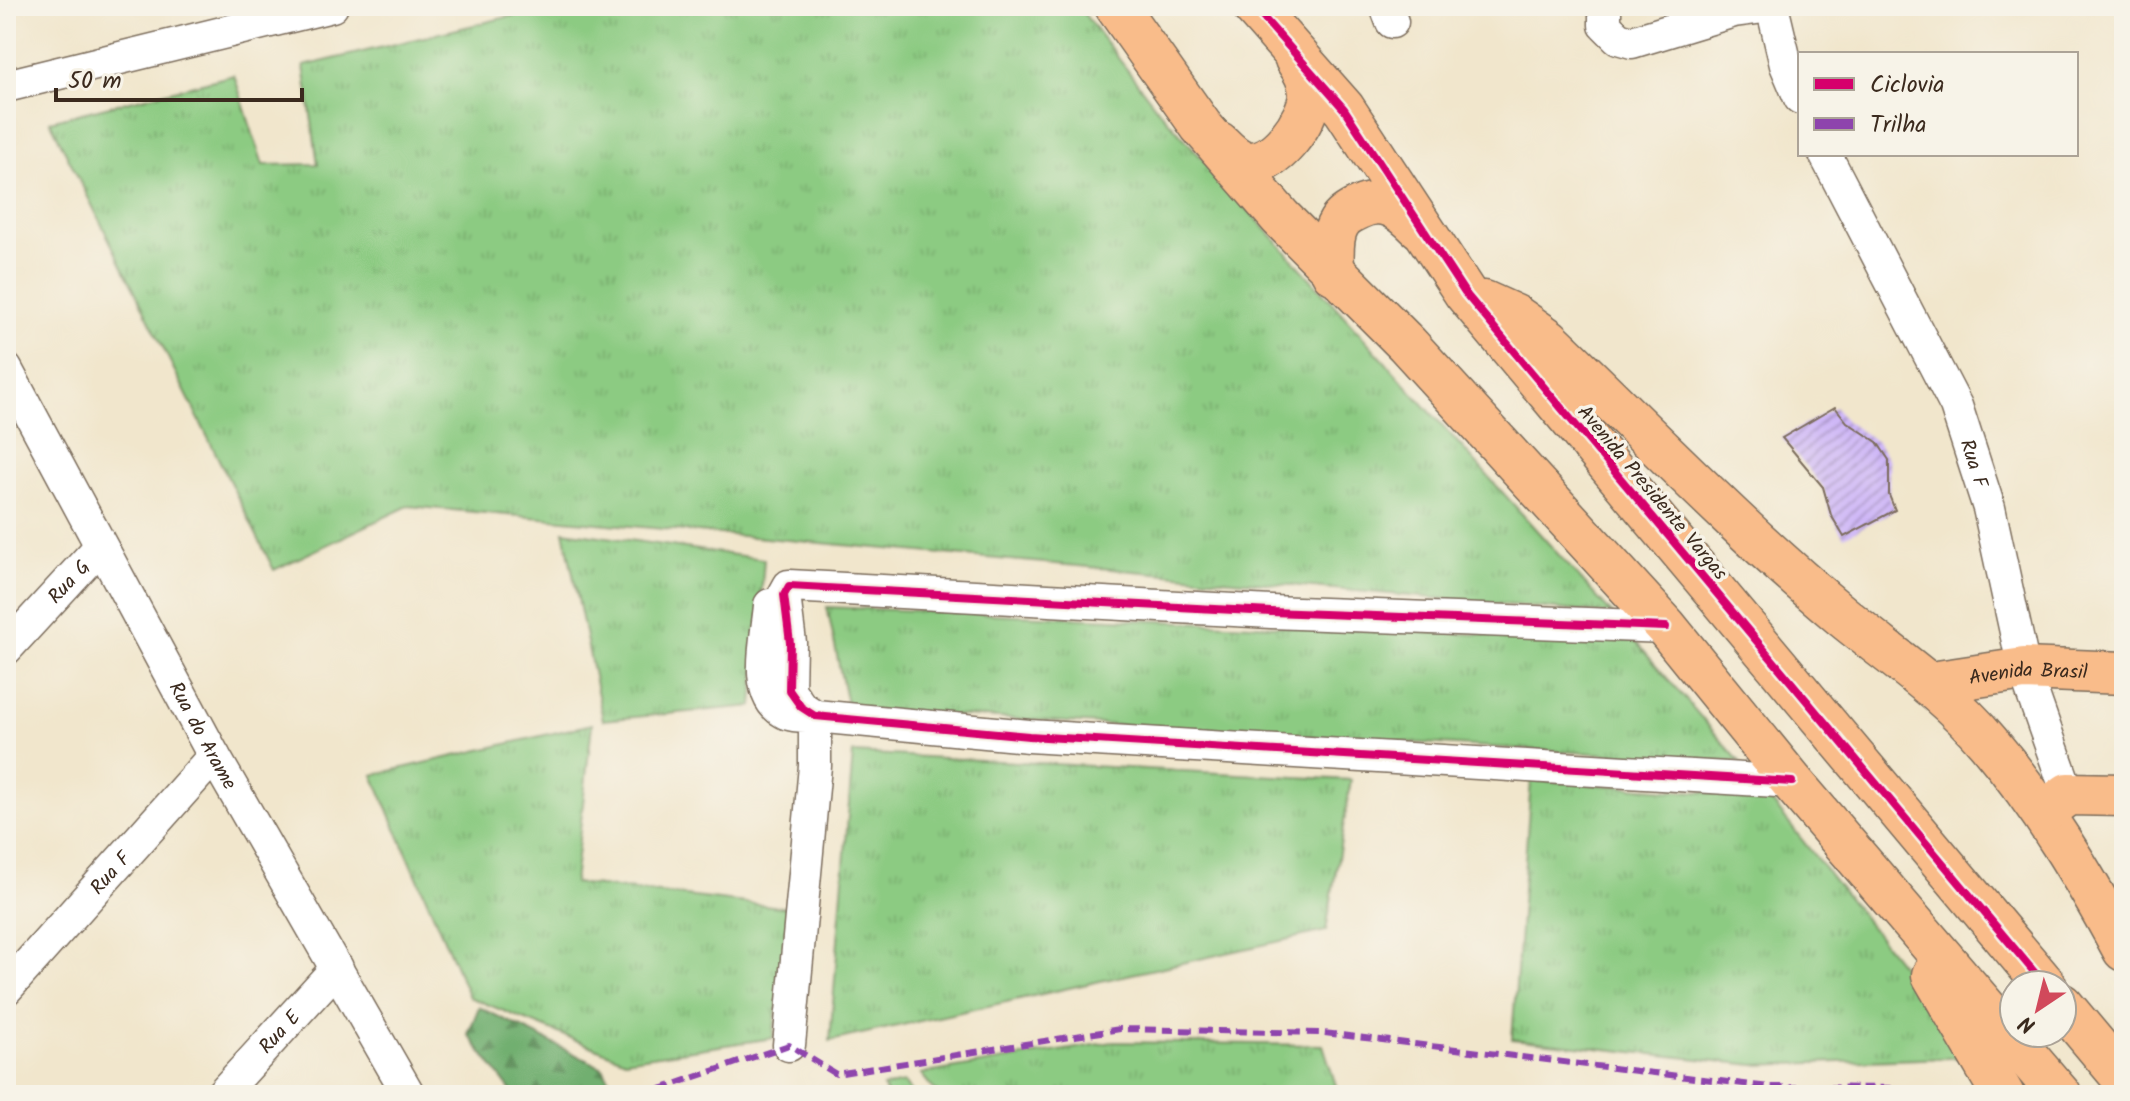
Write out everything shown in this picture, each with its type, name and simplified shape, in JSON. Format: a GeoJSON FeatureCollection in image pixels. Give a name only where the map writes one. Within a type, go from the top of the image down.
{"type":"FeatureCollection","features":[{"type":"Feature","properties":{"kind":"main road"},"geometry":{"type":"LineString","coordinates":[[1116,6],[1201,126],[1333,273],[1407,344],[1666,627],[1792,782],[2060,1095]]}},
{"type":"Feature","properties":{"kind":"main road"},"geometry":{"type":"LineString","coordinates":[[1201,126],[1232,155],[1245,162],[1271,154],[1298,129],[1307,110],[1310,91],[1305,72],[1266,18]]}},
{"type":"Feature","properties":{"kind":"main road","name":"Avenida Presidente Vargas"},"geometry":{"type":"LineString","coordinates":[[1266,18],[1344,109],[1465,293],[2032,969]]}},
{"type":"Feature","properties":{"kind":"main road"},"geometry":{"type":"LineString","coordinates":[[1333,273],[1333,241],[1339,222],[1351,212],[1374,201],[1390,204],[1406,214],[1433,243]]}},
{"type":"Feature","properties":{"kind":"main road"},"geometry":{"type":"LineString","coordinates":[[1465,293],[1515,316],[1549,340],[1841,615],[1931,683],[1987,741],[2056,803],[2085,877],[2124,950]]}},
{"type":"Feature","properties":{"kind":"main road","name":"Avenida Brasil"},"geometry":{"type":"LineString","coordinates":[[1931,683],[2024,669],[2124,673]]}},
{"type":"Feature","properties":{"kind":"main road"},"geometry":{"type":"LineString","coordinates":[[2056,803],[2124,795]]}},
{"type":"Feature","properties":{"kind":"main road"},"geometry":{"type":"LineString","coordinates":[[1883,886],[2003,1095]]}},
{"type":"Feature","properties":{"kind":"main road"},"geometry":{"type":"LineString","coordinates":[[2078,1024],[2124,1079]]}},
{"type":"Feature","properties":{"kind":"street"},"geometry":{"type":"LineString","coordinates":[[6,86],[332,6]]}},
{"type":"Feature","properties":{"kind":"street"},"geometry":{"type":"LineString","coordinates":[[1605,6],[1605,25],[1618,38],[1632,42],[1734,11],[1772,6],[1786,65],[1798,93]]}},
{"type":"Feature","properties":{"kind":"street","name":"Rua F"},"geometry":{"type":"LineString","coordinates":[[1826,156],[1956,406],[1989,508],[2056,803]]}},
{"type":"Feature","properties":{"kind":"street","name":"Rua do Arame"},"geometry":{"type":"LineString","coordinates":[[6,369],[99,548],[214,756],[409,1095]]}},
{"type":"Feature","properties":{"kind":"street","name":"Rua G"},"geometry":{"type":"LineString","coordinates":[[6,649],[99,548]]}},
{"type":"Feature","properties":{"kind":"street"},"geometry":{"type":"LineString","coordinates":[[1666,627],[1271,612],[789,586],[784,595],[789,690],[801,707],[815,716],[1045,737],[1792,782]]}},
{"type":"Feature","properties":{"kind":"street"},"geometry":{"type":"LineString","coordinates":[[789,1045],[815,766],[815,716]]}},
{"type":"Feature","properties":{"kind":"street","name":"Rua F"},"geometry":{"type":"LineString","coordinates":[[6,989],[214,756]]}},
{"type":"Feature","properties":{"kind":"street","name":"Rua E"},"geometry":{"type":"LineString","coordinates":[[221,1095],[337,968]]}},
{"type":"Feature","properties":{"kind":"green space"},"geometry":{"type":"Polygon","coordinates":[[[553,6],[1078,6],[1156,107],[1612,614],[408,506],[274,570],[50,121],[234,75],[263,165],[318,164],[304,66],[553,6]]]}},
{"type":"Feature","properties":{"kind":"green space"},"geometry":{"type":"Polygon","coordinates":[[[564,531],[764,559],[753,706],[603,720],[564,531]]]}},
{"type":"Feature","properties":{"kind":"green space"},"geometry":{"type":"Polygon","coordinates":[[[827,607],[1635,641],[1740,762],[848,709],[827,607]]]}},
{"type":"Feature","properties":{"kind":"green space"},"geometry":{"type":"Polygon","coordinates":[[[592,724],[574,883],[789,908],[773,1038],[625,1060],[469,997],[373,775],[592,724]]]}},
{"type":"Feature","properties":{"kind":"green space"},"geometry":{"type":"Polygon","coordinates":[[[853,753],[1351,780],[1326,931],[830,1041],[853,753]]]}},
{"type":"Feature","properties":{"kind":"green space"},"geometry":{"type":"Polygon","coordinates":[[[1531,780],[1768,797],[1974,1057],[1754,1065],[1512,1039],[1531,780]]]}},
{"type":"Feature","properties":{"kind":"green space"},"geometry":{"type":"Polygon","coordinates":[[[479,1007],[603,1068],[618,1095],[514,1095],[468,1034],[479,1007]]]}},
{"type":"Feature","properties":{"kind":"green space"},"geometry":{"type":"Polygon","coordinates":[[[1113,1042],[1323,1045],[1339,1095],[938,1095],[921,1074],[1113,1042]]]}},
{"type":"Feature","properties":{"kind":"green space"},"geometry":{"type":"Polygon","coordinates":[[[904,1083],[914,1095],[888,1095],[883,1087],[904,1083]]]}},
{"type":"Feature","properties":{"kind":"building"},"geometry":{"type":"Polygon","coordinates":[[[1835,407],[1847,422],[1877,442],[1889,460],[1889,495],[1895,510],[1844,537],[1831,515],[1823,487],[1782,438],[1835,407]]]}},
{"type":"Feature","properties":{"kind":"marked path"},"geometry":{"type":"LineString","coordinates":[[643,1095],[789,1045],[836,1074],[1120,1029],[1324,1033],[1769,1087],[1902,1088]]}},
{"type":"Feature","properties":{"kind":"cycle path"},"geometry":{"type":"LineString","coordinates":[[1253,6],[1344,109],[1465,293],[2032,969]]}},
{"type":"Feature","properties":{"kind":"cycle path"},"geometry":{"type":"LineString","coordinates":[[1666,627],[1271,612],[789,586],[784,595],[790,643],[789,690],[801,707],[815,716],[1029,736],[1792,782]]}}]}
